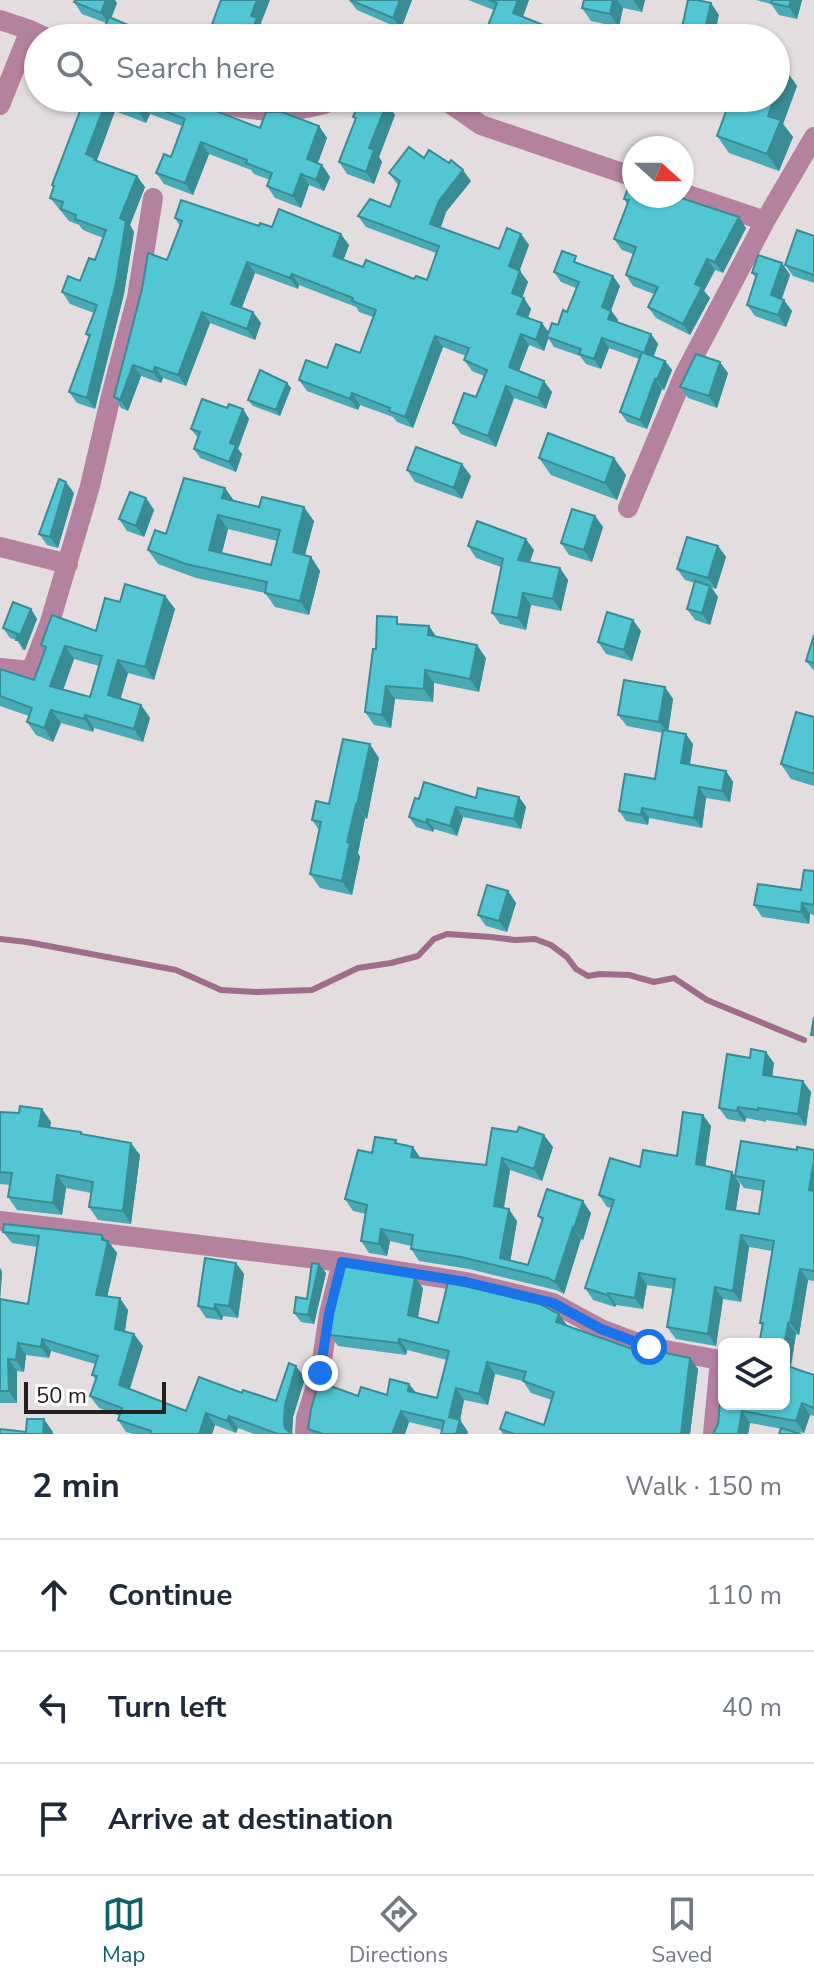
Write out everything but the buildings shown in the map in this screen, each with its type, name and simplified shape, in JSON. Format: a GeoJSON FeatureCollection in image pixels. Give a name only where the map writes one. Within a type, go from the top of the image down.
{"type":"FeatureCollection","features":[{"type":"Feature","properties":{"kind":"street"},"geometry":{"type":"LineString","coordinates":[[0,20],[24,29]]}},
{"type":"Feature","properties":{"kind":"street"},"geometry":{"type":"LineString","coordinates":[[0,105],[24,60]]}},
{"type":"Feature","properties":{"kind":"street"},"geometry":{"type":"LineString","coordinates":[[462,112],[481,125],[622,173]]}},
{"type":"Feature","properties":{"kind":"street"},"geometry":{"type":"LineString","coordinates":[[628,508],[684,375],[765,221],[814,137]]}},
{"type":"Feature","properties":{"kind":"street"},"geometry":{"type":"LineString","coordinates":[[694,197],[765,221]]}},
{"type":"Feature","properties":{"kind":"street"},"geometry":{"type":"LineString","coordinates":[[0,668],[31,671],[50,622],[90,486],[137,297],[153,198]]}},
{"type":"Feature","properties":{"kind":"street"},"geometry":{"type":"LineString","coordinates":[[0,547],[68,564]]}},
{"type":"Feature","properties":{"kind":"street"},"geometry":{"type":"LineString","coordinates":[[0,1221],[342,1262],[466,1282],[553,1303],[601,1329],[649,1347],[720,1360],[713,1434]]}},
{"type":"Feature","properties":{"kind":"street"},"geometry":{"type":"LineString","coordinates":[[305,1434],[342,1262]]}},
{"type":"Feature","properties":{"kind":"waterway"},"geometry":{"type":"LineString","coordinates":[[0,939],[176,970],[221,990],[257,992],[312,990],[358,968],[418,956],[434,939],[447,934],[535,939],[551,945],[588,976],[629,975],[654,982],[674,978],[707,1000],[804,1040]]}},
{"type":"Feature","properties":{"kind":"route"},"geometry":{"type":"LineString","coordinates":[[320,1373],[329,1314],[342,1262],[466,1282],[553,1303],[601,1329],[649,1347]]}}]}
